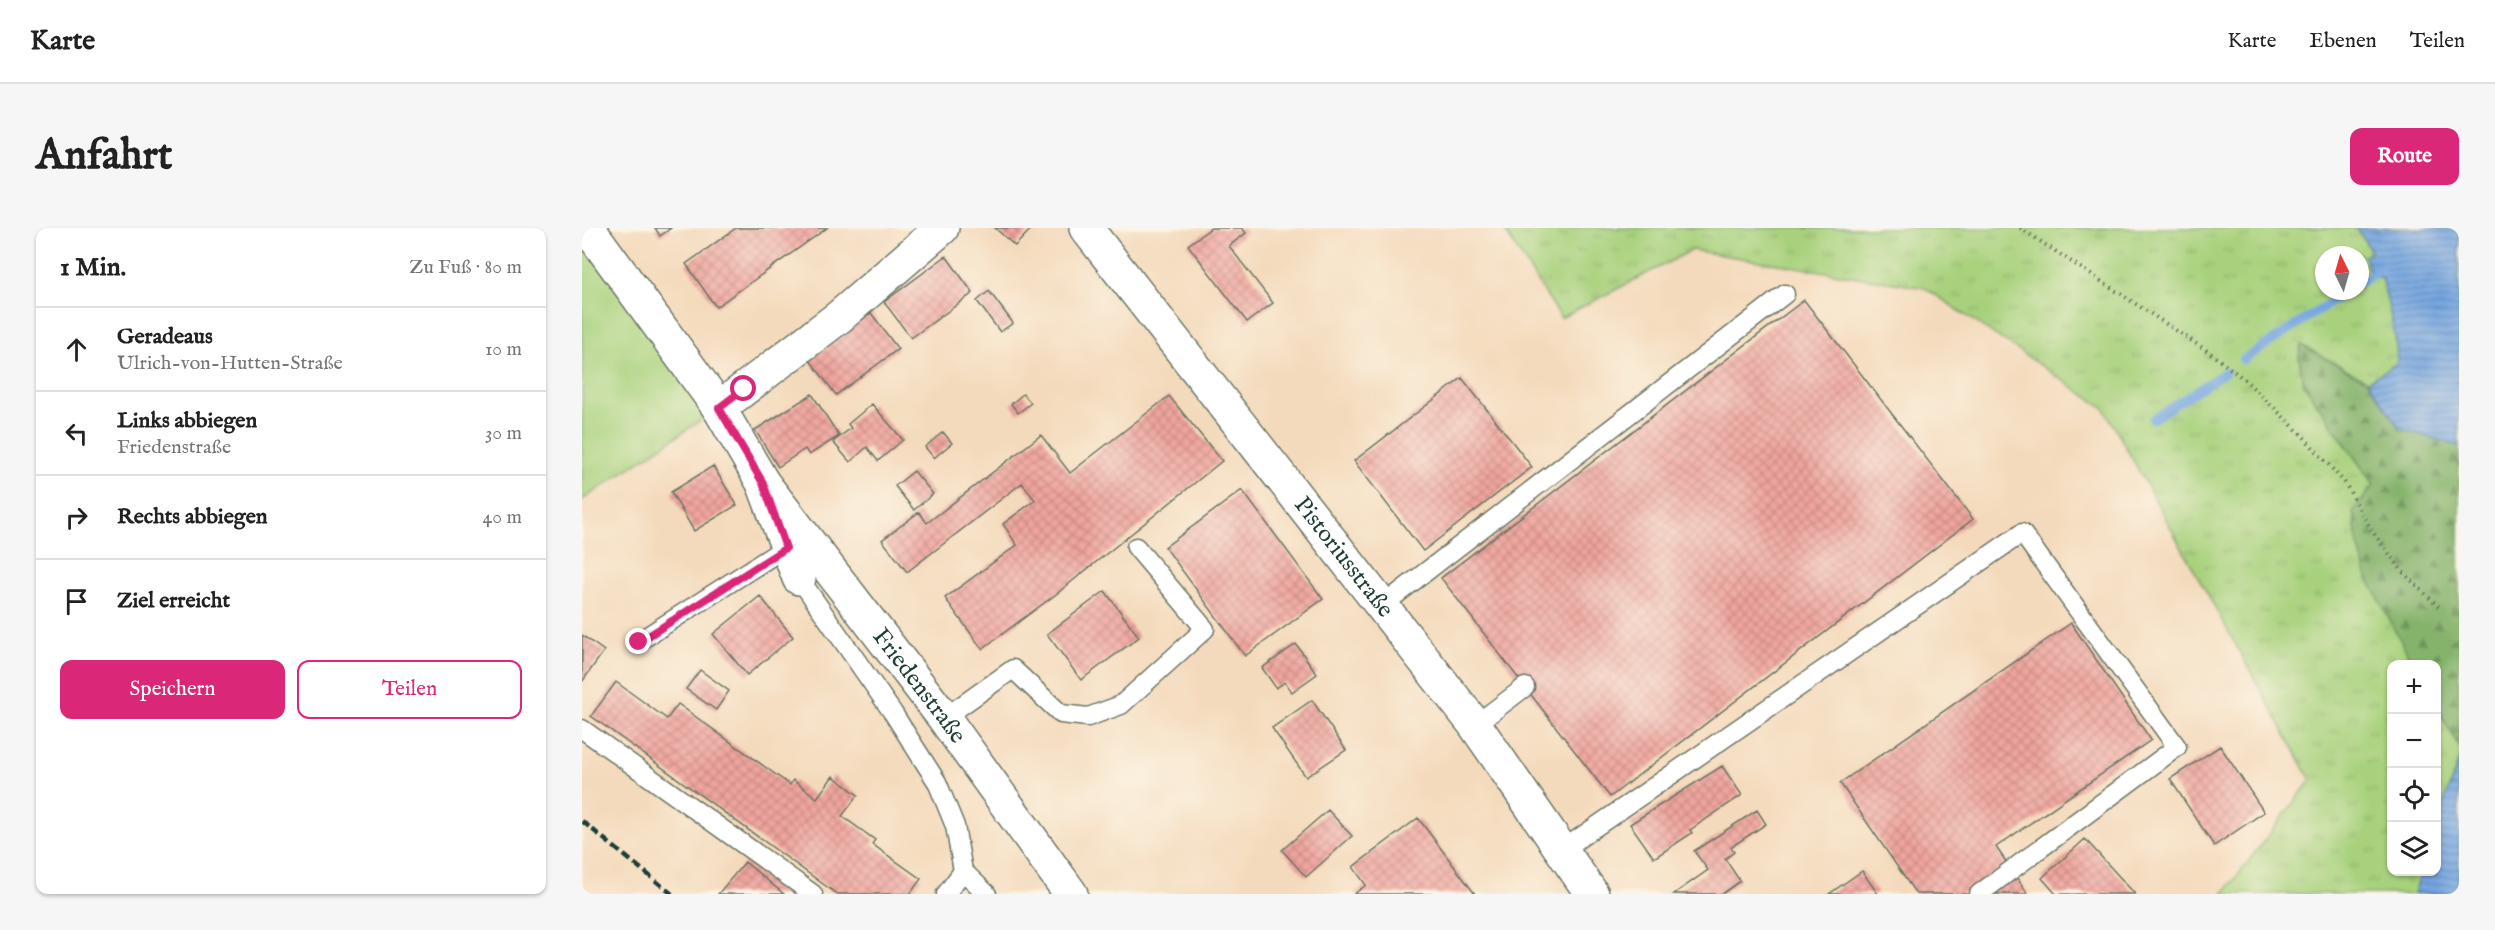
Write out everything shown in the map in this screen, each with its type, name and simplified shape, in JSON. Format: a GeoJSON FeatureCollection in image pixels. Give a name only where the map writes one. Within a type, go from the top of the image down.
{"type":"FeatureCollection","features":[{"type":"Feature","properties":{"kind":"street","name":"Friedenstraße"},"geometry":{"type":"LineString","coordinates":[[588,228],[719,408],[763,483],[944,718],[1071,894]]}},
{"type":"Feature","properties":{"kind":"street"},"geometry":{"type":"LineString","coordinates":[[719,408],[839,317],[942,228]]}},
{"type":"Feature","properties":{"kind":"street","name":"Pistoriusstraße"},"geometry":{"type":"LineString","coordinates":[[1086,228],[1475,725],[1592,894]]}},
{"type":"Feature","properties":{"kind":"street","name":"Friedenstraße"},"geometry":{"type":"LineString","coordinates":[[763,483],[799,578]]}},
{"type":"Feature","properties":{"kind":"lane"},"geometry":{"type":"LineString","coordinates":[[1383,605],[1785,294]]}},
{"type":"Feature","properties":{"kind":"lane"},"geometry":{"type":"LineString","coordinates":[[1562,850],[2022,533],[2177,747],[1979,894]]}},
{"type":"Feature","properties":{"kind":"lane"},"geometry":{"type":"LineString","coordinates":[[944,718],[1013,669],[1061,714],[1088,717],[1121,705],[1205,629],[1136,546]]}},
{"type":"Feature","properties":{"kind":"lane"},"geometry":{"type":"LineString","coordinates":[[639,642],[786,548]]}},
{"type":"Feature","properties":{"kind":"lane"},"geometry":{"type":"LineString","coordinates":[[799,578],[893,713],[937,782],[954,826],[963,871],[987,894]]}},
{"type":"Feature","properties":{"kind":"lane"},"geometry":{"type":"LineString","coordinates":[[1475,725],[1525,687]]}},
{"type":"Feature","properties":{"kind":"lane"},"geometry":{"type":"LineString","coordinates":[[582,729],[813,894]]}},
{"type":"Feature","properties":{"kind":"lane"},"geometry":{"type":"LineString","coordinates":[[946,894],[963,871]]}},
{"type":"Feature","properties":{"kind":"path"},"geometry":{"type":"LineString","coordinates":[[2020,228],[2206,350],[2244,379],[2301,434],[2345,483],[2372,531],[2403,572],[2439,607]]}},
{"type":"Feature","properties":{"kind":"green space"},"geometry":{"type":"Polygon","coordinates":[[[582,228],[719,408],[582,500],[582,228]]]}},
{"type":"Feature","properties":{"kind":"green space"},"geometry":{"type":"Polygon","coordinates":[[[1514,228],[2357,228],[2367,246],[2315,246],[2315,300],[2369,300],[2369,249],[2386,291],[2393,321],[2397,363],[2368,381],[2301,345],[2299,358],[2304,385],[2374,485],[2353,512],[2358,545],[2411,660],[2387,660],[2387,876],[2420,876],[2414,894],[2223,894],[2311,780],[2104,408],[1925,288],[1692,250],[1561,318],[1506,233],[1514,228]]]}},
{"type":"Feature","properties":{"kind":"green space"},"geometry":{"type":"Polygon","coordinates":[[[2301,345],[2368,381],[2400,429],[2459,446],[2459,746],[2441,714],[2441,660],[2411,660],[2367,576],[2358,545],[2353,512],[2374,485],[2304,385],[2299,358],[2301,345]]]}},
{"type":"Feature","properties":{"kind":"green space"},"geometry":{"type":"Polygon","coordinates":[[[2441,715],[2459,746],[2459,759],[2441,811],[2441,715]]]}},
{"type":"Feature","properties":{"kind":"water"},"geometry":{"type":"Polygon","coordinates":[[[2357,228],[2459,228],[2459,446],[2400,429],[2368,381],[2397,363],[2396,340],[2382,278],[2371,276],[2369,252],[2371,251],[2357,228]]]}},
{"type":"Feature","properties":{"kind":"water"},"geometry":{"type":"Polygon","coordinates":[[[2459,759],[2459,894],[2414,894],[2420,876],[2441,876],[2441,811],[2459,759]]]}},
{"type":"Feature","properties":{"kind":"building"},"geometry":{"type":"Polygon","coordinates":[[[655,228],[671,228],[660,236],[655,228]]]}},
{"type":"Feature","properties":{"kind":"building"},"geometry":{"type":"Polygon","coordinates":[[[736,228],[827,228],[716,307],[686,264],[736,228]]]}},
{"type":"Feature","properties":{"kind":"building"},"geometry":{"type":"Polygon","coordinates":[[[995,228],[1032,228],[1015,246],[995,228]]]}},
{"type":"Feature","properties":{"kind":"building"},"geometry":{"type":"Polygon","coordinates":[[[1211,228],[1242,228],[1246,233],[1229,246],[1273,303],[1247,322],[1188,245],[1211,228]]]}},
{"type":"Feature","properties":{"kind":"building"},"geometry":{"type":"Polygon","coordinates":[[[946,256],[973,293],[911,338],[884,302],[946,256]]]}},
{"type":"Feature","properties":{"kind":"building"},"geometry":{"type":"Polygon","coordinates":[[[989,291],[1013,323],[1000,332],[977,301],[989,291]]]}},
{"type":"Feature","properties":{"kind":"building"},"geometry":{"type":"Polygon","coordinates":[[[1804,300],[1973,519],[1610,797],[1441,578],[1804,300]]]}},
{"type":"Feature","properties":{"kind":"building"},"geometry":{"type":"Polygon","coordinates":[[[871,313],[898,349],[836,395],[809,359],[871,313]]]}},
{"type":"Feature","properties":{"kind":"building"},"geometry":{"type":"Polygon","coordinates":[[[1462,378],[1532,467],[1423,551],[1354,461],[1462,378]]]}},
{"type":"Feature","properties":{"kind":"building"},"geometry":{"type":"Polygon","coordinates":[[[812,394],[839,436],[809,455],[805,449],[778,467],[755,430],[812,394]]]}},
{"type":"Feature","properties":{"kind":"building"},"geometry":{"type":"Polygon","coordinates":[[[1023,394],[1031,403],[1018,413],[1011,404],[1023,394]]]}},
{"type":"Feature","properties":{"kind":"building"},"geometry":{"type":"Polygon","coordinates":[[[1169,396],[1222,461],[1055,595],[982,649],[945,598],[1017,545],[1003,524],[1035,500],[1022,483],[907,572],[882,540],[919,512],[927,523],[1041,435],[1070,473],[1169,396]]]}},
{"type":"Feature","properties":{"kind":"building"},"geometry":{"type":"Polygon","coordinates":[[[872,404],[903,440],[878,461],[867,447],[850,462],[833,442],[851,428],[848,424],[872,404]]]}},
{"type":"Feature","properties":{"kind":"building"},"geometry":{"type":"Polygon","coordinates":[[[943,432],[952,443],[934,458],[925,447],[943,432]]]}},
{"type":"Feature","properties":{"kind":"building"},"geometry":{"type":"Polygon","coordinates":[[[713,466],[737,505],[694,531],[671,492],[713,466]]]}},
{"type":"Feature","properties":{"kind":"building"},"geometry":{"type":"Polygon","coordinates":[[[914,471],[933,494],[914,510],[895,486],[914,471]]]}},
{"type":"Feature","properties":{"kind":"building"},"geometry":{"type":"Polygon","coordinates":[[[1242,490],[1323,599],[1245,656],[1165,547],[1242,490]]]}},
{"type":"Feature","properties":{"kind":"building"},"geometry":{"type":"Polygon","coordinates":[[[1105,591],[1139,637],[1081,680],[1047,634],[1105,591]]]}},
{"type":"Feature","properties":{"kind":"building"},"geometry":{"type":"Polygon","coordinates":[[[760,596],[793,637],[747,675],[713,634],[760,596]]]}},
{"type":"Feature","properties":{"kind":"building"},"geometry":{"type":"Polygon","coordinates":[[[2071,623],[2151,740],[1996,847],[2028,894],[1916,894],[1840,783],[2071,623]]]}},
{"type":"Feature","properties":{"kind":"building"},"geometry":{"type":"Polygon","coordinates":[[[582,635],[604,651],[582,682],[582,635]]]}},
{"type":"Feature","properties":{"kind":"building"},"geometry":{"type":"Polygon","coordinates":[[[1296,644],[1317,674],[1292,692],[1285,682],[1276,688],[1262,668],[1296,644]]]}},
{"type":"Feature","properties":{"kind":"building"},"geometry":{"type":"Polygon","coordinates":[[[700,670],[729,691],[716,710],[686,689],[700,670]]]}},
{"type":"Feature","properties":{"kind":"building"},"geometry":{"type":"Polygon","coordinates":[[[616,682],[667,719],[678,704],[790,785],[793,780],[817,798],[833,776],[858,795],[842,816],[875,840],[872,844],[921,879],[910,894],[837,894],[591,716],[616,682]]]}},
{"type":"Feature","properties":{"kind":"building"},"geometry":{"type":"Polygon","coordinates":[[[1312,700],[1346,750],[1306,777],[1272,728],[1312,700]]]}},
{"type":"Feature","properties":{"kind":"building"},"geometry":{"type":"Polygon","coordinates":[[[2220,746],[2264,812],[2214,846],[2170,779],[2220,746]]]}},
{"type":"Feature","properties":{"kind":"building"},"geometry":{"type":"Polygon","coordinates":[[[1722,766],[1742,795],[1690,830],[1692,833],[1654,858],[1630,824],[1722,766]]]}},
{"type":"Feature","properties":{"kind":"building"},"geometry":{"type":"Polygon","coordinates":[[[1328,810],[1352,836],[1306,877],[1282,850],[1328,810]]]}},
{"type":"Feature","properties":{"kind":"building"},"geometry":{"type":"Polygon","coordinates":[[[1757,810],[1766,824],[1731,847],[1734,852],[1725,859],[1740,881],[1722,894],[1674,894],[1708,870],[1694,851],[1757,810]]]}},
{"type":"Feature","properties":{"kind":"building"},"geometry":{"type":"Polygon","coordinates":[[[1418,818],[1475,894],[1354,894],[1366,885],[1353,867],[1418,818]]]}},
{"type":"Feature","properties":{"kind":"building"},"geometry":{"type":"Polygon","coordinates":[[[2085,839],[2135,894],[2056,894],[2042,878],[2085,839]]]}},
{"type":"Feature","properties":{"kind":"building"},"geometry":{"type":"Polygon","coordinates":[[[745,862],[784,894],[718,894],[745,862]]]}},
{"type":"Feature","properties":{"kind":"building"},"geometry":{"type":"Polygon","coordinates":[[[1862,871],[1878,894],[1829,894],[1862,871]]]}},
{"type":"Feature","properties":{"kind":"waterway"},"geometry":{"type":"LineString","coordinates":[[2369,277],[2380,269]]}},
{"type":"Feature","properties":{"kind":"waterway"},"geometry":{"type":"LineString","coordinates":[[2243,360],[2334,300]]}},
{"type":"Feature","properties":{"kind":"waterway"},"geometry":{"type":"LineString","coordinates":[[2153,419],[2225,372]]}},
{"type":"Feature","properties":{"kind":"railway"},"geometry":{"type":"LineString","coordinates":[[582,821],[672,894]]}},
{"type":"Feature","properties":{"kind":"route"},"geometry":{"type":"LineString","coordinates":[[639,642],[786,548],[763,483],[719,408],[744,389]]}}]}
